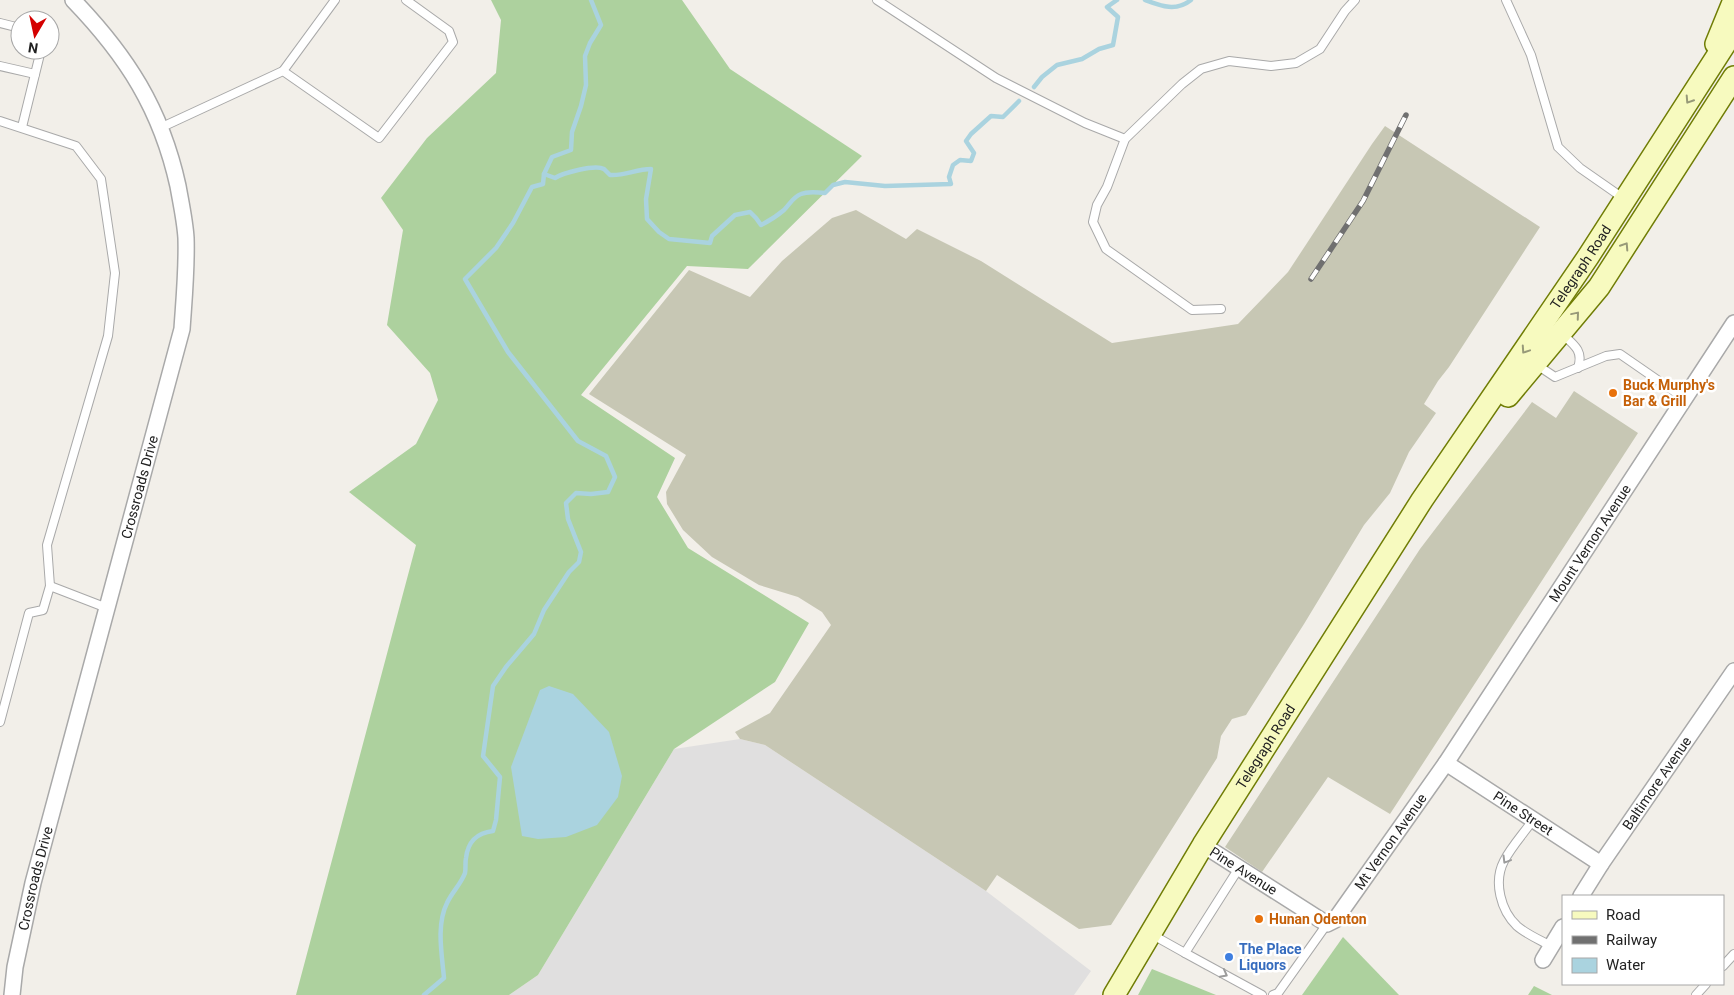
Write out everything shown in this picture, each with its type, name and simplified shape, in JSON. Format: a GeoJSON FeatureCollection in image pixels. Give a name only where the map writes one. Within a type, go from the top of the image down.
{"type":"FeatureCollection","features":[{"type":"Feature","properties":{"kind":"main road"},"geometry":{"type":"LineString","coordinates":[[1703,79],[1734,0]]}},
{"type":"Feature","properties":{"kind":"main road","name":"Telegraph Road"},"geometry":{"type":"LineString","coordinates":[[1114,995],[1203,845],[1422,500],[1588,257],[1734,30]]}},
{"type":"Feature","properties":{"kind":"main road","name":"Telegraph Road"},"geometry":{"type":"LineString","coordinates":[[1422,500],[1599,287],[1734,77]]}},
{"type":"Feature","properties":{"kind":"main road"},"geometry":{"type":"LineString","coordinates":[[1691,143],[1734,104]]}},
{"type":"Feature","properties":{"kind":"street","name":"Crossroads Drive"},"geometry":{"type":"LineString","coordinates":[[12,995],[15,967],[33,883],[182,329],[186,281],[186,237],[180,199],[172,161],[153,108],[127,65],[97,26],[73,0]]}},
{"type":"Feature","properties":{"kind":"street","name":"Mount Vernon Avenue"},"geometry":{"type":"LineString","coordinates":[[1446,763],[1734,323]]}},
{"type":"Feature","properties":{"kind":"street","name":"Baltimore Avenue"},"geometry":{"type":"LineString","coordinates":[[1582,895],[1734,671]]}},
{"type":"Feature","properties":{"kind":"street","name":"Pine Street"},"geometry":{"type":"LineString","coordinates":[[1446,763],[1601,864]]}},
{"type":"Feature","properties":{"kind":"street","name":"Mt Vernon Avenue"},"geometry":{"type":"LineString","coordinates":[[1331,922],[1446,763]]}},
{"type":"Feature","properties":{"kind":"street","name":"Pine Avenue"},"geometry":{"type":"LineString","coordinates":[[1203,845],[1331,922]]}},
{"type":"Feature","properties":{"kind":"street"},"geometry":{"type":"LineString","coordinates":[[1543,960],[1562,929]]}},
{"type":"Feature","properties":{"kind":"lane"},"geometry":{"type":"LineString","coordinates":[[160,128],[283,71],[335,0]]}},
{"type":"Feature","properties":{"kind":"lane"},"geometry":{"type":"LineString","coordinates":[[283,71],[380,138],[453,42],[449,31],[406,0]]}},
{"type":"Feature","properties":{"kind":"lane"},"geometry":{"type":"LineString","coordinates":[[877,0],[996,78],[1086,123],[1125,139]]}},
{"type":"Feature","properties":{"kind":"lane"},"geometry":{"type":"LineString","coordinates":[[1221,309],[1192,310],[1106,249],[1093,222],[1097,205],[1107,187],[1125,139],[1182,84],[1201,69],[1229,60],[1271,66],[1296,64],[1320,49],[1345,11],[1355,0]]}},
{"type":"Feature","properties":{"kind":"lane"},"geometry":{"type":"LineString","coordinates":[[1506,0],[1531,55],[1558,147],[1580,168],[1624,199]]}},
{"type":"Feature","properties":{"kind":"lane"},"geometry":{"type":"LineString","coordinates":[[22,127],[38,60]]}},
{"type":"Feature","properties":{"kind":"lane"},"geometry":{"type":"LineString","coordinates":[[0,66],[35,74]]}},
{"type":"Feature","properties":{"kind":"lane"},"geometry":{"type":"LineString","coordinates":[[0,121],[76,146],[101,179],[115,273],[108,336],[47,545],[50,586],[43,610],[29,613],[0,722]]}},
{"type":"Feature","properties":{"kind":"lane"},"geometry":{"type":"LineString","coordinates":[[1561,332],[1576,346],[1580,355],[1578,368]]}},
{"type":"Feature","properties":{"kind":"lane"},"geometry":{"type":"LineString","coordinates":[[1535,364],[1555,377],[1606,356],[1620,354],[1685,398]]}},
{"type":"Feature","properties":{"kind":"lane"},"geometry":{"type":"LineString","coordinates":[[50,586],[107,608]]}},
{"type":"Feature","properties":{"kind":"lane"},"geometry":{"type":"LineString","coordinates":[[1534,820],[1504,860],[1500,871],[1499,886],[1502,902],[1508,915],[1518,927],[1551,946]]}},
{"type":"Feature","properties":{"kind":"lane"},"geometry":{"type":"LineString","coordinates":[[1185,953],[1239,868]]}},
{"type":"Feature","properties":{"kind":"lane"},"geometry":{"type":"LineString","coordinates":[[1273,995],[1278,993],[1331,922]]}},
{"type":"Feature","properties":{"kind":"lane"},"geometry":{"type":"LineString","coordinates":[[1150,934],[1262,995]]}},
{"type":"Feature","properties":{"kind":"lane"},"geometry":{"type":"LineString","coordinates":[[1724,965],[1734,954]]}},
{"type":"Feature","properties":{"kind":"lane"},"geometry":{"type":"LineString","coordinates":[[1696,995],[1705,985]]}},
{"type":"Feature","properties":{"kind":"shaded area"},"geometry":{"type":"Polygon","coordinates":[[[1385,126],[1540,227],[1424,404],[1436,413],[1409,452],[1390,493],[1364,525],[1246,715],[1232,719],[1221,736],[1217,758],[1111,925],[1079,929],[997,875],[986,891],[765,745],[740,739],[735,732],[770,713],[831,625],[822,612],[798,597],[759,585],[712,557],[683,530],[667,504],[666,492],[686,455],[589,394],[689,270],[750,297],[782,261],[832,218],[856,210],[906,239],[917,229],[981,261],[1112,343],[1238,324],[1288,272],[1385,126]]]}},
{"type":"Feature","properties":{"kind":"shaded area"},"geometry":{"type":"Polygon","coordinates":[[[1574,391],[1638,433],[1390,814],[1328,777],[1262,872],[1225,847],[1420,549],[1532,402],[1556,418],[1574,391]]]}},
{"type":"Feature","properties":{"kind":"shaded area"},"geometry":{"type":"Polygon","coordinates":[[[740,739],[765,745],[986,891],[1091,971],[1074,995],[509,995],[538,975],[674,749],[740,739]]]}},
{"type":"Feature","properties":{"kind":"green space"},"geometry":{"type":"Polygon","coordinates":[[[491,0],[682,0],[730,69],[862,156],[748,269],[687,266],[581,395],[675,458],[657,497],[688,548],[809,623],[775,682],[674,749],[538,975],[509,995],[296,995],[416,545],[349,492],[416,444],[438,400],[430,373],[387,325],[403,230],[381,198],[427,138],[496,73],[501,20],[491,0]]]}},
{"type":"Feature","properties":{"kind":"green space"},"geometry":{"type":"Polygon","coordinates":[[[1343,937],[1399,995],[1302,995],[1343,937]]]}},
{"type":"Feature","properties":{"kind":"green space"},"geometry":{"type":"Polygon","coordinates":[[[1152,969],[1216,995],[1138,995],[1152,969]]]}},
{"type":"Feature","properties":{"kind":"green space"},"geometry":{"type":"Polygon","coordinates":[[[1534,986],[1552,995],[1528,995],[1534,986]]]}},
{"type":"Feature","properties":{"kind":"water"},"geometry":{"type":"Polygon","coordinates":[[[549,686],[573,694],[609,732],[622,776],[618,797],[597,825],[566,837],[538,839],[522,836],[511,767],[540,690],[549,686]]]}},
{"type":"Feature","properties":{"kind":"waterway"},"geometry":{"type":"LineString","coordinates":[[424,995],[444,978],[441,940],[442,921],[447,903],[465,873],[469,847],[478,836],[493,831],[496,820],[500,777],[483,756],[493,686],[506,667],[534,634],[544,610],[569,572],[579,562],[581,552],[568,519],[566,503],[576,493],[608,492],[615,477],[606,456],[578,441],[508,352],[465,279],[496,248],[513,223],[532,187],[543,184],[544,174],[552,157],[571,150],[572,132],[586,85],[585,56],[590,43],[601,25],[591,0]]}},
{"type":"Feature","properties":{"kind":"waterway"},"geometry":{"type":"LineString","coordinates":[[1034,87],[1042,77],[1057,65],[1082,59],[1099,49],[1113,45],[1118,17],[1107,7],[1117,0]]}},
{"type":"Feature","properties":{"kind":"waterway"},"geometry":{"type":"LineString","coordinates":[[1145,0],[1168,7],[1180,6],[1191,0]]}},
{"type":"Feature","properties":{"kind":"waterway"},"geometry":{"type":"LineString","coordinates":[[544,174],[555,178],[587,168],[604,169],[610,175],[651,169],[646,199],[647,219],[659,232],[669,239],[710,243],[712,236],[735,215],[750,212],[761,225],[786,208],[798,195],[810,192],[825,193],[833,185],[845,182],[885,186],[951,184],[949,177],[953,165],[960,160],[971,161],[974,153],[966,141],[971,134],[991,116],[1003,117],[1019,101]]}},
{"type":"Feature","properties":{"kind":"railway"},"geometry":{"type":"LineString","coordinates":[[1311,279],[1363,201],[1406,115]]}},
{"type":"Feature","properties":{"kind":"place","name":"Buck Murphy's Bar & Grill"},"geometry":{"type":"Point","coordinates":[1613,393]}},
{"type":"Feature","properties":{"kind":"place","name":"Hunan Odenton"},"geometry":{"type":"Point","coordinates":[1259,919]}},
{"type":"Feature","properties":{"kind":"place","name":"The Place Liquors"},"geometry":{"type":"Point","coordinates":[1229,957]}}]}
